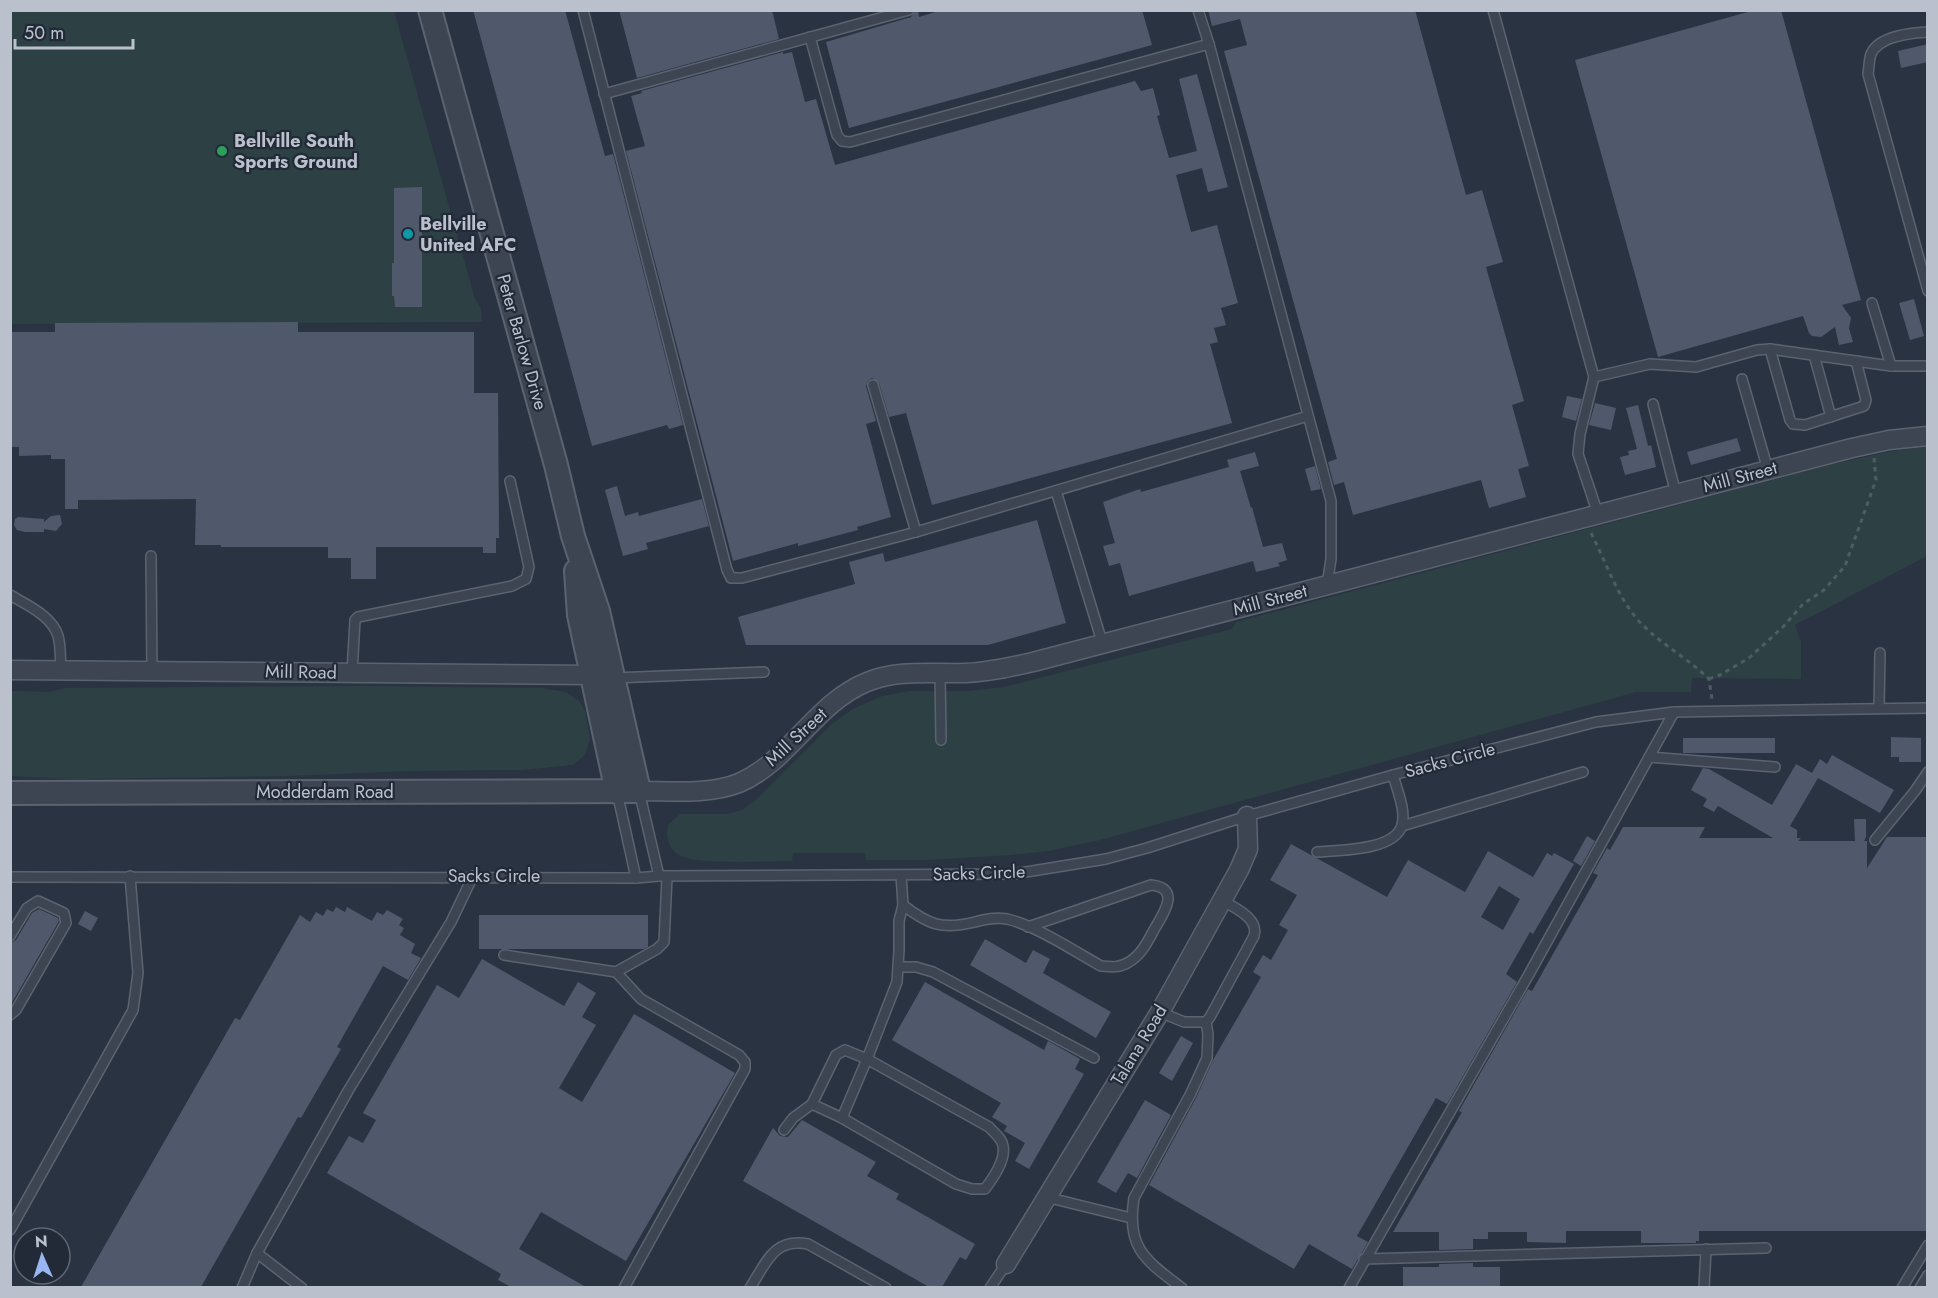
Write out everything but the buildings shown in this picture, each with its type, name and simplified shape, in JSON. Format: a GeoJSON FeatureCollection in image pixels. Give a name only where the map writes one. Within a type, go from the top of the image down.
{"type":"FeatureCollection","features":[{"type":"Feature","properties":{"kind":"street","name":"Peter Barlow Drive"},"geometry":{"type":"LineString","coordinates":[[430,10],[556,465],[573,536],[579,615],[602,676],[639,791]]}},
{"type":"Feature","properties":{"kind":"street","name":"Mill Street"},"geometry":{"type":"LineString","coordinates":[[639,791],[713,789],[739,783],[775,759],[833,701],[850,690],[883,677],[912,673],[968,673],[1002,669],[1103,645],[1871,443],[1928,436]]}},
{"type":"Feature","properties":{"kind":"street","name":"Mill Road"},"geometry":{"type":"LineString","coordinates":[[10,670],[602,676]]}},
{"type":"Feature","properties":{"kind":"street","name":"Peter Barlow Drive"},"geometry":{"type":"LineString","coordinates":[[602,676],[616,792]]}},
{"type":"Feature","properties":{"kind":"street","name":"Modderdam Road"},"geometry":{"type":"LineString","coordinates":[[10,794],[639,791]]}},
{"type":"Feature","properties":{"kind":"street","name":"Talana Road"},"geometry":{"type":"LineString","coordinates":[[1006,1264],[1160,1012],[1222,900],[1248,849],[1247,816]]}},
{"type":"Feature","properties":{"kind":"lane"},"geometry":{"type":"LineString","coordinates":[[583,10],[730,578],[742,578],[916,532],[1308,416]]}},
{"type":"Feature","properties":{"kind":"lane"},"geometry":{"type":"LineString","coordinates":[[604,94],[909,10]]}},
{"type":"Feature","properties":{"kind":"lane"},"geometry":{"type":"LineString","coordinates":[[1198,10],[1332,501],[1327,585]]}},
{"type":"Feature","properties":{"kind":"lane"},"geometry":{"type":"LineString","coordinates":[[1493,10],[1594,377],[1580,434],[1578,454],[1590,516]]}},
{"type":"Feature","properties":{"kind":"lane"},"geometry":{"type":"LineString","coordinates":[[1928,32],[1909,33],[1885,41],[1872,53],[1868,74],[1928,291]]}},
{"type":"Feature","properties":{"kind":"lane"},"geometry":{"type":"LineString","coordinates":[[810,38],[837,135],[842,141],[850,142],[1209,44]]}},
{"type":"Feature","properties":{"kind":"lane"},"geometry":{"type":"LineString","coordinates":[[1872,303],[1892,366]]}},
{"type":"Feature","properties":{"kind":"lane"},"geometry":{"type":"LineString","coordinates":[[1594,377],[1650,364],[1696,367],[1757,350],[1770,349],[1892,366],[1928,366]]}},
{"type":"Feature","properties":{"kind":"lane"},"geometry":{"type":"LineString","coordinates":[[1770,349],[1793,424],[1805,425],[1859,409],[1866,404],[1856,361]]}},
{"type":"Feature","properties":{"kind":"lane"},"geometry":{"type":"LineString","coordinates":[[1814,355],[1831,417]]}},
{"type":"Feature","properties":{"kind":"lane"},"geometry":{"type":"LineString","coordinates":[[1742,379],[1768,470]]}},
{"type":"Feature","properties":{"kind":"lane"},"geometry":{"type":"LineString","coordinates":[[873,385],[916,532]]}},
{"type":"Feature","properties":{"kind":"lane"},"geometry":{"type":"LineString","coordinates":[[1653,404],[1676,494]]}},
{"type":"Feature","properties":{"kind":"lane"},"geometry":{"type":"LineString","coordinates":[[352,673],[355,620],[358,617],[512,586],[526,579],[529,567],[510,481]]}},
{"type":"Feature","properties":{"kind":"lane"},"geometry":{"type":"LineString","coordinates":[[1056,491],[1103,645]]}},
{"type":"Feature","properties":{"kind":"lane"},"geometry":{"type":"LineString","coordinates":[[151,556],[152,670]]}},
{"type":"Feature","properties":{"kind":"lane"},"geometry":{"type":"LineString","coordinates":[[10,595],[34,609],[52,625],[58,636],[61,670]]}},
{"type":"Feature","properties":{"kind":"lane"},"geometry":{"type":"LineString","coordinates":[[1879,708],[1880,653]]}},
{"type":"Feature","properties":{"kind":"lane"},"geometry":{"type":"LineString","coordinates":[[602,676],[764,672]]}},
{"type":"Feature","properties":{"kind":"lane"},"geometry":{"type":"LineString","coordinates":[[940,673],[941,740]]}},
{"type":"Feature","properties":{"kind":"lane","name":"Sacks Circle"},"geometry":{"type":"LineString","coordinates":[[10,877],[636,878],[1014,874],[1062,867],[1147,848],[1247,816],[1393,775],[1596,722],[1674,712],[1928,708]]}},
{"type":"Feature","properties":{"kind":"lane"},"geometry":{"type":"LineString","coordinates":[[1349,1287],[1528,976],[1674,712]]}},
{"type":"Feature","properties":{"kind":"lane"},"geometry":{"type":"LineString","coordinates":[[1649,756],[1775,767]]}},
{"type":"Feature","properties":{"kind":"lane"},"geometry":{"type":"LineString","coordinates":[[1402,826],[1583,772]]}},
{"type":"Feature","properties":{"kind":"lane"},"geometry":{"type":"LineString","coordinates":[[1875,840],[1928,772]]}},
{"type":"Feature","properties":{"kind":"lane"},"geometry":{"type":"LineString","coordinates":[[1317,852],[1381,844],[1394,839],[1402,826],[1402,810],[1393,775]]}},
{"type":"Feature","properties":{"kind":"lane","name":"Peter Barlow Drive"},"geometry":{"type":"LineString","coordinates":[[616,972],[657,950],[664,942],[663,876],[639,791]]}},
{"type":"Feature","properties":{"kind":"lane","name":"Peter Barlow Drive"},"geometry":{"type":"LineString","coordinates":[[616,792],[636,878]]}},
{"type":"Feature","properties":{"kind":"lane"},"geometry":{"type":"LineString","coordinates":[[842,1118],[897,981],[899,921],[903,904],[901,875]]}},
{"type":"Feature","properties":{"kind":"lane"},"geometry":{"type":"LineString","coordinates":[[10,1230],[133,1010],[138,973],[130,876]]}},
{"type":"Feature","properties":{"kind":"lane"},"geometry":{"type":"LineString","coordinates":[[242,1287],[257,1253],[348,1091],[451,922],[473,876]]}},
{"type":"Feature","properties":{"kind":"lane"},"geometry":{"type":"LineString","coordinates":[[903,904],[921,918],[936,925],[959,926],[992,918],[1003,918],[1028,927],[1101,966],[1115,967],[1129,963],[1143,950],[1166,909],[1168,897],[1160,886],[1151,885],[1028,927]]}},
{"type":"Feature","properties":{"kind":"lane"},"geometry":{"type":"LineString","coordinates":[[1182,1287],[1149,1263],[1134,1239],[1131,1218],[1134,1198],[1208,1058],[1206,1022],[1254,936],[1256,928],[1253,921],[1222,900]]}},
{"type":"Feature","properties":{"kind":"lane"},"geometry":{"type":"LineString","coordinates":[[10,936],[27,908],[38,901],[66,916],[66,923],[16,1010],[10,1015]]}},
{"type":"Feature","properties":{"kind":"lane"},"geometry":{"type":"LineString","coordinates":[[504,955],[616,972],[641,999],[739,1055],[745,1062],[745,1069],[624,1287]]}},
{"type":"Feature","properties":{"kind":"lane"},"geometry":{"type":"LineString","coordinates":[[899,967],[916,967],[933,972],[1094,1058]]}},
{"type":"Feature","properties":{"kind":"lane"},"geometry":{"type":"LineString","coordinates":[[1160,1012],[1184,1022],[1206,1022]]}},
{"type":"Feature","properties":{"kind":"lane"},"geometry":{"type":"LineString","coordinates":[[784,1130],[793,1118],[812,1104],[836,1055],[841,1051],[851,1051],[988,1127],[1003,1145],[1003,1157],[985,1189],[972,1189],[956,1184],[842,1118],[812,1104]]}},
{"type":"Feature","properties":{"kind":"lane"},"geometry":{"type":"LineString","coordinates":[[1046,1197],[1131,1218]]}},
{"type":"Feature","properties":{"kind":"lane"},"geometry":{"type":"LineString","coordinates":[[750,1287],[781,1245],[796,1241],[808,1244],[886,1287]]}},
{"type":"Feature","properties":{"kind":"lane"},"geometry":{"type":"LineString","coordinates":[[1902,1287],[1928,1245]]}},
{"type":"Feature","properties":{"kind":"lane"},"geometry":{"type":"LineString","coordinates":[[1364,1259],[1766,1248]]}},
{"type":"Feature","properties":{"kind":"lane"},"geometry":{"type":"LineString","coordinates":[[1704,1287],[1706,1250]]}},
{"type":"Feature","properties":{"kind":"lane"},"geometry":{"type":"LineString","coordinates":[[257,1253],[302,1287]]}},
{"type":"Feature","properties":{"kind":"lane"},"geometry":{"type":"LineString","coordinates":[[994,1287],[1006,1264]]}},
{"type":"Feature","properties":{"kind":"lane"},"geometry":{"type":"LineString","coordinates":[[1920,1287],[1928,1275]]}},
{"type":"Feature","properties":{"kind":"path"},"geometry":{"type":"LineString","coordinates":[[1709,679],[1749,658],[1783,627],[1803,604],[1824,590],[1845,566],[1876,480],[1871,443]]}},
{"type":"Feature","properties":{"kind":"path"},"geometry":{"type":"LineString","coordinates":[[1590,516],[1622,597],[1636,618],[1653,635],[1709,679],[1714,711]]}},
{"type":"Feature","properties":{"kind":"green space","name":"Bellville South Sports Ground"},"geometry":{"type":"Polygon","coordinates":[[[10,11],[394,11],[475,299],[481,309],[482,322],[11,324],[10,11]]]}},
{"type":"Feature","properties":{"kind":"green space"},"geometry":{"type":"Polygon","coordinates":[[[1927,447],[1927,556],[1795,625],[1801,642],[1801,679],[1692,678],[1691,692],[1636,692],[1100,840],[1049,851],[927,860],[866,860],[865,853],[793,853],[792,861],[718,862],[681,856],[673,850],[669,843],[668,825],[680,814],[728,814],[742,810],[756,800],[833,723],[853,709],[882,696],[910,691],[969,691],[1004,687],[1232,629],[1236,622],[1829,465],[1892,451],[1927,447]]]}},
{"type":"Feature","properties":{"kind":"green space"},"geometry":{"type":"Polygon","coordinates":[[[365,686],[541,688],[566,692],[579,701],[585,711],[590,739],[585,755],[573,765],[522,770],[71,779],[11,776],[11,691],[50,692],[65,688],[365,686]]]}},
{"type":"Feature","properties":{"kind":"place","name":"Bellville South Sports Ground"},"geometry":{"type":"Point","coordinates":[222,151]}},
{"type":"Feature","properties":{"kind":"place","name":"Bellville United AFC"},"geometry":{"type":"Point","coordinates":[408,234]}}]}
